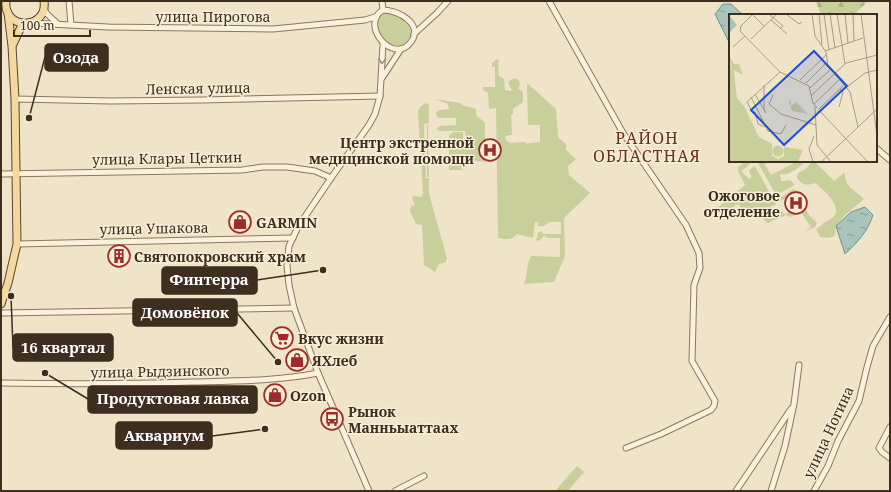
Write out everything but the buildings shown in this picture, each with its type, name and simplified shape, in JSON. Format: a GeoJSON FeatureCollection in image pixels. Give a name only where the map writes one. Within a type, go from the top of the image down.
{"type":"FeatureCollection","features":[{"type":"Feature","properties":{"kind":"main road"},"geometry":{"type":"LineString","coordinates":[[7,7],[11,18],[23,24],[37,20],[41,15],[44,5]]}},
{"type":"Feature","properties":{"kind":"main road"},"geometry":{"type":"LineString","coordinates":[[1,304],[8,283],[17,244],[15,98],[12,46],[7,7]]}},
{"type":"Feature","properties":{"kind":"main road"},"geometry":{"type":"LineString","coordinates":[[12,46],[21,28],[28,23]]}},
{"type":"Feature","properties":{"kind":"street"},"geometry":{"type":"LineString","coordinates":[[69,1],[71,25]]}},
{"type":"Feature","properties":{"kind":"street"},"geometry":{"type":"LineString","coordinates":[[382,1],[383,10]]}},
{"type":"Feature","properties":{"kind":"street"},"geometry":{"type":"LineString","coordinates":[[414,34],[448,1]]}},
{"type":"Feature","properties":{"kind":"street"},"geometry":{"type":"LineString","coordinates":[[549,1],[623,133],[686,224],[699,253],[700,268],[694,285],[692,361],[715,401],[714,406],[711,410],[704,414],[626,448]]}},
{"type":"Feature","properties":{"kind":"street"},"geometry":{"type":"LineString","coordinates":[[1,2],[7,7]]}},
{"type":"Feature","properties":{"kind":"street"},"geometry":{"type":"LineString","coordinates":[[44,5],[46,14],[58,24]]}},
{"type":"Feature","properties":{"kind":"street"},"geometry":{"type":"LineString","coordinates":[[374,27],[375,18],[378,12],[383,10],[391,10],[418,26],[424,25]]}},
{"type":"Feature","properties":{"kind":"street","name":"улица Пирогова"},"geometry":{"type":"LineString","coordinates":[[28,23],[108,28],[273,28],[375,18]]}},
{"type":"Feature","properties":{"kind":"street"},"geometry":{"type":"LineString","coordinates":[[365,20],[374,27],[383,44],[380,96],[375,114],[370,125],[331,178],[298,227],[289,246],[287,266],[294,308],[318,373],[369,491]]}},
{"type":"Feature","properties":{"kind":"street"},"geometry":{"type":"LineString","coordinates":[[381,78],[401,49],[412,41],[414,28],[411,22]]}},
{"type":"Feature","properties":{"kind":"street"},"geometry":{"type":"LineString","coordinates":[[383,44],[390,48],[401,49]]}},
{"type":"Feature","properties":{"kind":"street","name":"Ленская улица"},"geometry":{"type":"LineString","coordinates":[[15,98],[111,101],[380,96]]}},
{"type":"Feature","properties":{"kind":"street"},"geometry":{"type":"LineString","coordinates":[[877,149],[890,160]]}},
{"type":"Feature","properties":{"kind":"street","name":"улица Клары Цеткин"},"geometry":{"type":"LineString","coordinates":[[1,174],[242,170],[263,167],[287,167],[315,171],[331,178]]}},
{"type":"Feature","properties":{"kind":"street","name":"улица Ушакова"},"geometry":{"type":"LineString","coordinates":[[17,244],[293,238]]}},
{"type":"Feature","properties":{"kind":"street"},"geometry":{"type":"LineString","coordinates":[[1,313],[294,308]]}},
{"type":"Feature","properties":{"kind":"street","name":"улица Ногина"},"geometry":{"type":"LineString","coordinates":[[814,491],[828,466],[838,441],[859,400],[871,351],[890,317]]}},
{"type":"Feature","properties":{"kind":"street"},"geometry":{"type":"LineString","coordinates":[[770,491],[785,446],[794,404],[799,365]]}},
{"type":"Feature","properties":{"kind":"street","name":"улица Рыдзинского"},"geometry":{"type":"LineString","coordinates":[[1,383],[91,384],[226,382],[300,377],[318,373]]}},
{"type":"Feature","properties":{"kind":"street"},"geometry":{"type":"LineString","coordinates":[[736,491],[794,404]]}},
{"type":"Feature","properties":{"kind":"street"},"geometry":{"type":"LineString","coordinates":[[890,427],[879,448],[890,458]]}},
{"type":"Feature","properties":{"kind":"street"},"geometry":{"type":"LineString","coordinates":[[394,491],[424,476]]}},
{"type":"Feature","properties":{"kind":"green space"},"geometry":{"type":"Polygon","coordinates":[[[816,1],[868,1],[855,14],[821,14],[816,1]]]}},
{"type":"Feature","properties":{"kind":"green space"},"geometry":{"type":"Polygon","coordinates":[[[384,13],[395,16],[406,23],[411,33],[410,38],[405,43],[395,45],[390,43],[382,35],[379,30],[378,20],[384,13]]]}},
{"type":"Feature","properties":{"kind":"green space"},"geometry":{"type":"Polygon","coordinates":[[[497,59],[499,60],[499,76],[504,79],[505,90],[512,91],[508,82],[514,78],[519,80],[520,85],[518,88],[523,92],[523,102],[513,109],[513,114],[511,115],[512,135],[505,137],[506,140],[510,143],[525,142],[527,144],[540,142],[540,125],[528,125],[527,83],[556,109],[558,137],[566,144],[566,150],[576,159],[568,166],[569,175],[590,193],[564,218],[565,256],[554,282],[524,284],[528,262],[531,256],[560,257],[560,238],[548,238],[545,236],[539,241],[536,240],[538,233],[541,231],[543,234],[561,234],[561,222],[549,222],[544,226],[538,226],[538,222],[535,222],[533,238],[517,234],[511,239],[498,238],[496,108],[489,109],[488,93],[483,90],[483,87],[495,87],[495,67],[492,67],[492,63],[497,59]]]}},
{"type":"Feature","properties":{"kind":"green space"},"geometry":{"type":"Polygon","coordinates":[[[435,99],[461,103],[462,105],[476,109],[476,115],[485,123],[485,162],[464,159],[461,164],[462,170],[449,170],[449,136],[453,132],[463,132],[463,140],[460,143],[462,148],[468,147],[469,143],[466,140],[465,131],[437,130],[440,126],[456,125],[456,118],[437,117],[436,113],[439,110],[449,109],[448,104],[435,99]]]}},
{"type":"Feature","properties":{"kind":"green space"},"geometry":{"type":"Polygon","coordinates":[[[426,103],[429,104],[429,123],[424,124],[426,178],[429,178],[429,194],[447,258],[446,262],[439,264],[435,272],[424,265],[422,225],[416,224],[410,211],[411,206],[415,205],[412,198],[413,196],[422,197],[423,192],[418,111],[420,107],[426,103]]]}},
{"type":"Feature","properties":{"kind":"green space"},"geometry":{"type":"Polygon","coordinates":[[[428,125],[429,177],[427,177],[428,125]]]}},
{"type":"Feature","properties":{"kind":"green space"},"geometry":{"type":"Polygon","coordinates":[[[746,162],[751,162],[741,171],[749,179],[752,177],[749,171],[754,166],[756,168],[776,204],[766,210],[771,217],[781,211],[785,214],[789,212],[787,208],[799,201],[794,193],[779,202],[780,198],[793,189],[799,191],[801,199],[798,213],[791,217],[786,215],[768,223],[759,216],[751,215],[745,212],[738,204],[733,207],[736,212],[732,215],[715,210],[745,185],[738,171],[738,167],[746,162]]]}},
{"type":"Feature","properties":{"kind":"green space"},"geometry":{"type":"Polygon","coordinates":[[[764,162],[771,175],[796,162],[805,162],[800,167],[789,173],[780,174],[781,181],[790,180],[795,185],[776,195],[758,163],[764,162]]]}},
{"type":"Feature","properties":{"kind":"green space"},"geometry":{"type":"Polygon","coordinates":[[[815,162],[834,181],[845,172],[846,181],[850,187],[864,199],[844,216],[836,226],[835,236],[828,238],[820,237],[816,229],[834,217],[836,208],[834,203],[815,183],[805,184],[797,178],[798,173],[808,167],[810,163],[815,162]]]}},
{"type":"Feature","properties":{"kind":"green space"},"geometry":{"type":"Polygon","coordinates":[[[806,209],[809,215],[817,223],[815,227],[804,232],[811,227],[802,214],[803,210],[806,209]]]}},
{"type":"Feature","properties":{"kind":"green space"},"geometry":{"type":"Polygon","coordinates":[[[577,466],[584,472],[568,491],[555,491],[577,466]]]}},
{"type":"Feature","properties":{"kind":"water"},"geometry":{"type":"Polygon","coordinates":[[[723,4],[731,4],[742,14],[729,14],[729,42],[715,14],[723,4]]]}},
{"type":"Feature","properties":{"kind":"water"},"geometry":{"type":"Polygon","coordinates":[[[865,207],[873,215],[871,221],[862,236],[845,254],[836,226],[851,212],[865,207]]]}},
{"type":"Feature","properties":{"kind":"place","name":"Озода"},"geometry":{"type":"Point","coordinates":[29,118]}},
{"type":"Feature","properties":{"kind":"place","name":"Центр экстренной медицинской помощи"},"geometry":{"type":"Point","coordinates":[490,150]}},
{"type":"Feature","properties":{"kind":"place","name":"Ожоговое отделение"},"geometry":{"type":"Point","coordinates":[796,203]}},
{"type":"Feature","properties":{"kind":"place","name":"GARMIN"},"geometry":{"type":"Point","coordinates":[240,222]}},
{"type":"Feature","properties":{"kind":"place","name":"Святопокровский храм"},"geometry":{"type":"Point","coordinates":[119,256]}},
{"type":"Feature","properties":{"kind":"place","name":"Финтерра"},"geometry":{"type":"Point","coordinates":[323,270]}},
{"type":"Feature","properties":{"kind":"place","name":"16 квартал"},"geometry":{"type":"Point","coordinates":[11,296]}},
{"type":"Feature","properties":{"kind":"place","name":"Вкус жизни"},"geometry":{"type":"Point","coordinates":[282,338]}},
{"type":"Feature","properties":{"kind":"place","name":"ЯХлеб"},"geometry":{"type":"Point","coordinates":[297,360]}},
{"type":"Feature","properties":{"kind":"place","name":"Домовёнок"},"geometry":{"type":"Point","coordinates":[278,362]}},
{"type":"Feature","properties":{"kind":"place","name":"Продуктовая лавка"},"geometry":{"type":"Point","coordinates":[45,373]}},
{"type":"Feature","properties":{"kind":"place","name":"Ozon"},"geometry":{"type":"Point","coordinates":[275,395]}},
{"type":"Feature","properties":{"kind":"place","name":"Рынок Манньыаттаах"},"geometry":{"type":"Point","coordinates":[332,419]}},
{"type":"Feature","properties":{"kind":"place","name":"Аквариум"},"geometry":{"type":"Point","coordinates":[265,429]}},
{"type":"Feature","properties":{"kind":"district","name":"РАЙОН ОБЛАСТНАЯ"},"geometry":{"type":"Point","coordinates":[647,147]}}]}
